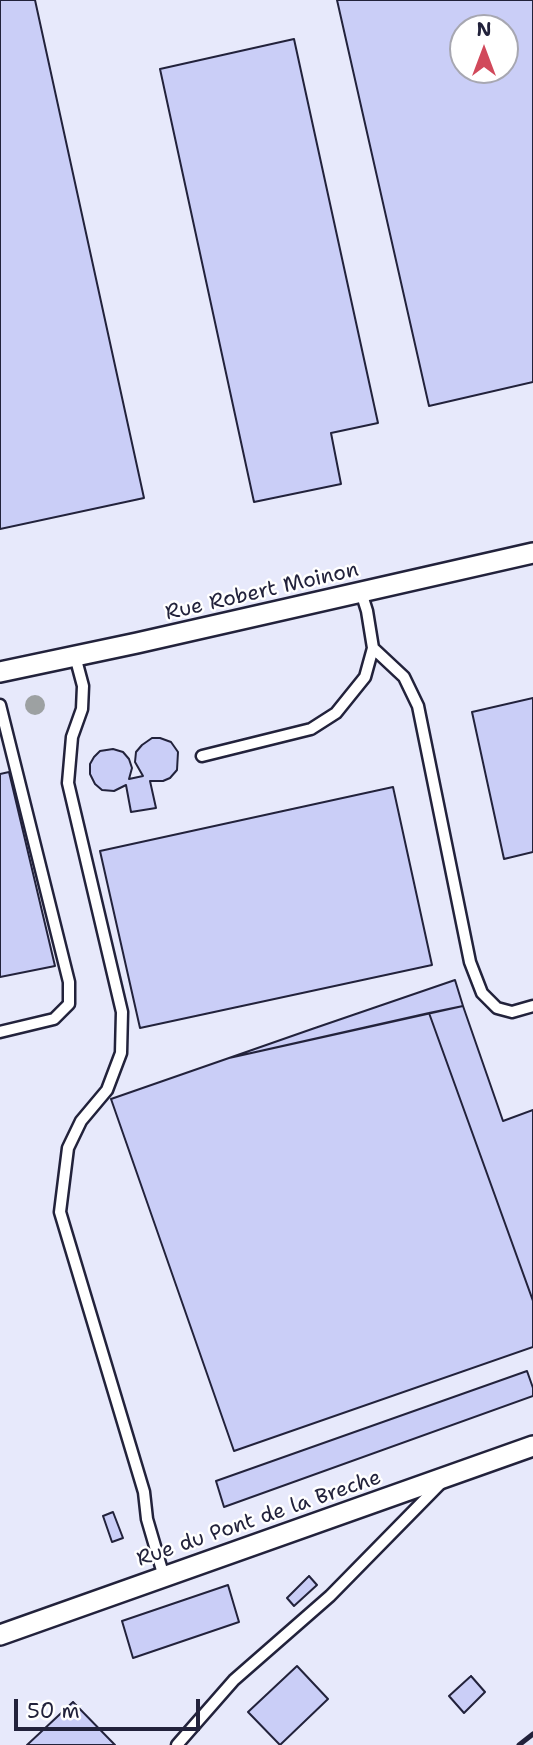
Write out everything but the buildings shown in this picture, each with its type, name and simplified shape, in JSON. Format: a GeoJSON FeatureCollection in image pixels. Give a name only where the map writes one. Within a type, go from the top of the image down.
{"type":"FeatureCollection","features":[{"type":"Feature","properties":{"kind":"street","name":"Rue Robert Moinon"},"geometry":{"type":"LineString","coordinates":[[0,672],[533,553]]}},
{"type":"Feature","properties":{"kind":"street","name":"Rue du Pont de la Breche"},"geometry":{"type":"LineString","coordinates":[[0,1635],[533,1446]]}},
{"type":"Feature","properties":{"kind":"lane"},"geometry":{"type":"LineString","coordinates":[[202,756],[311,729],[336,713],[365,677],[373,649],[361,592]]}},
{"type":"Feature","properties":{"kind":"lane"},"geometry":{"type":"LineString","coordinates":[[373,649],[404,677],[418,706],[470,962],[482,993],[496,1008],[512,1012],[533,1006]]}},
{"type":"Feature","properties":{"kind":"lane"},"geometry":{"type":"LineString","coordinates":[[75,656],[83,686],[82,709],[72,737],[68,783],[121,1012],[121,1053],[107,1090],[81,1121],[68,1148],[60,1212],[144,1492],[147,1519],[164,1577]]}},
{"type":"Feature","properties":{"kind":"lane"},"geometry":{"type":"LineString","coordinates":[[0,705],[69,982],[69,1004],[54,1019],[0,1032]]}},
{"type":"Feature","properties":{"kind":"lane"},"geometry":{"type":"LineString","coordinates":[[177,1745],[234,1680],[330,1596],[445,1478]]}},
{"type":"Feature","properties":{"kind":"shaded area"},"geometry":{"type":"Polygon","coordinates":[[[0,0],[533,0],[533,1745],[0,1745],[0,0]]]}},
{"type":"Feature","properties":{"kind":"railway"},"geometry":{"type":"LineString","coordinates":[[519,1745],[533,1734]]}}]}
